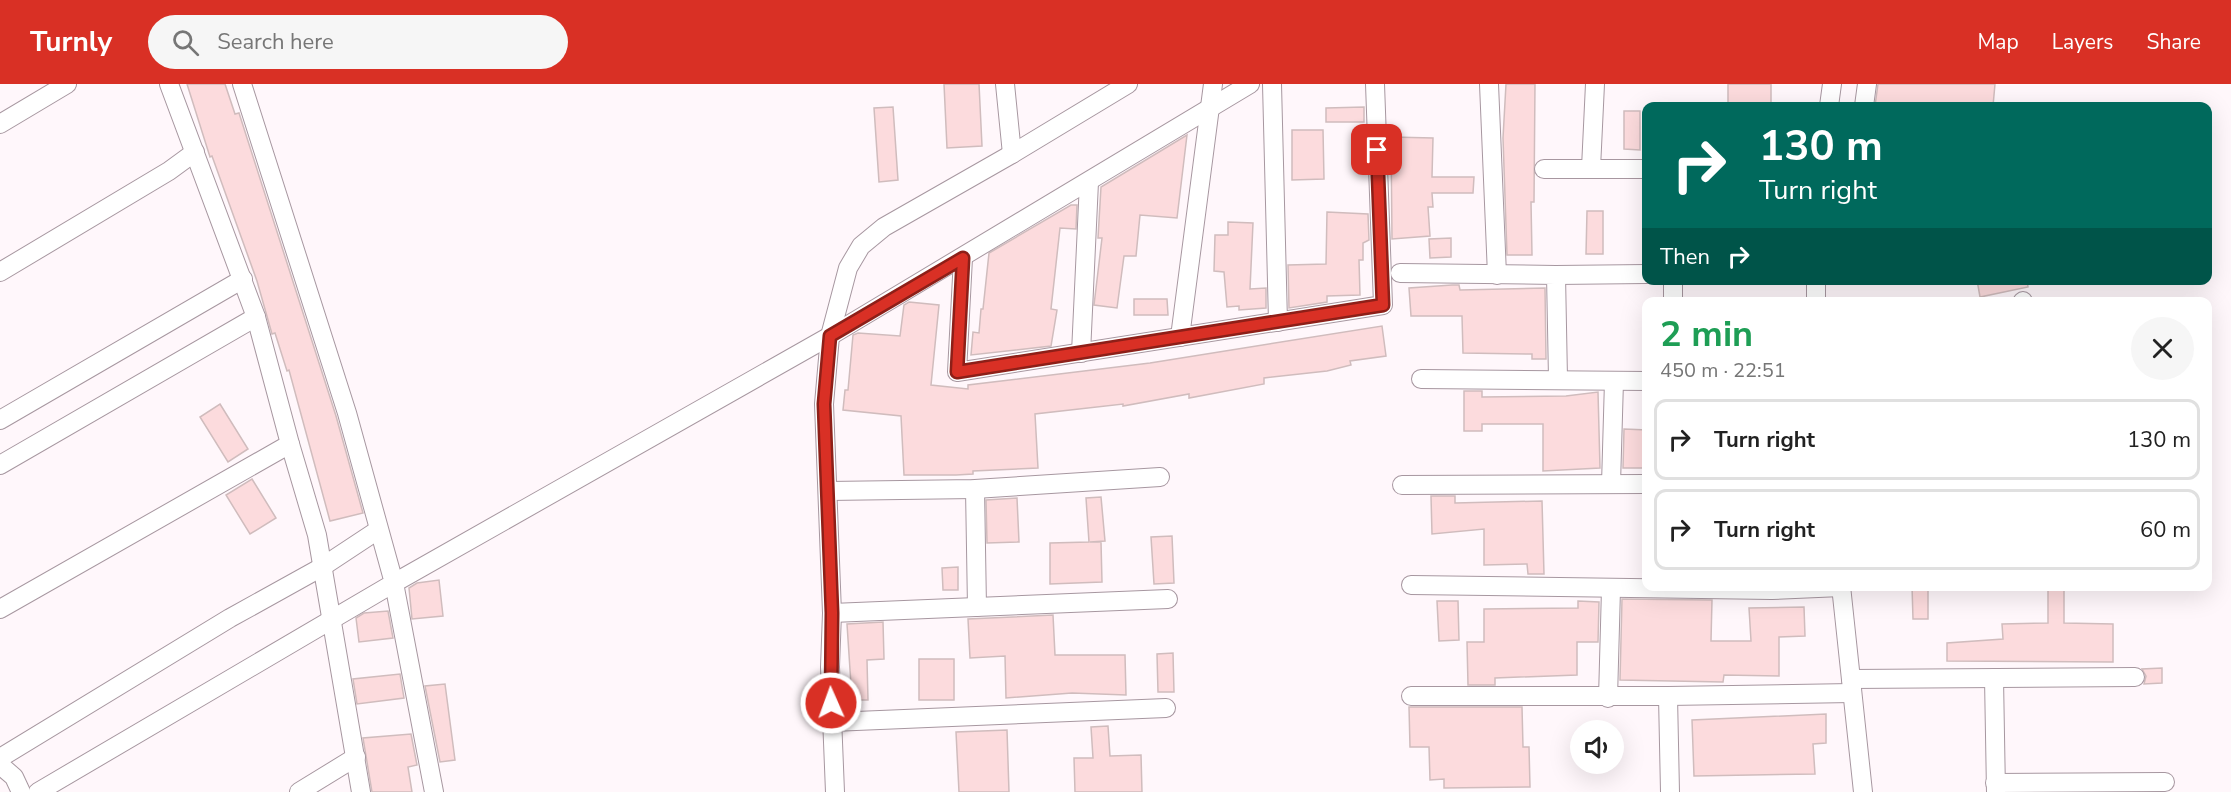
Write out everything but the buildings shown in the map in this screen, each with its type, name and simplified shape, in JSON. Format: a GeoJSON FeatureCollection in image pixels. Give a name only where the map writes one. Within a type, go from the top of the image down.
{"type":"FeatureCollection","features":[{"type":"Feature","properties":{"kind":"street"},"geometry":{"type":"LineString","coordinates":[[0,124],[67,84]]}},
{"type":"Feature","properties":{"kind":"street"},"geometry":{"type":"LineString","coordinates":[[169,84],[256,317],[317,535],[361,792]]}},
{"type":"Feature","properties":{"kind":"street"},"geometry":{"type":"LineString","coordinates":[[242,84],[347,413],[394,583],[434,792]]}},
{"type":"Feature","properties":{"kind":"street"},"geometry":{"type":"LineString","coordinates":[[1005,84],[1012,154]]}},
{"type":"Feature","properties":{"kind":"street"},"geometry":{"type":"LineString","coordinates":[[1180,337],[1212,84]]}},
{"type":"Feature","properties":{"kind":"street"},"geometry":{"type":"LineString","coordinates":[[38,792],[394,583],[830,336],[1250,84]]}},
{"type":"Feature","properties":{"kind":"street"},"geometry":{"type":"LineString","coordinates":[[1272,84],[1278,322]]}},
{"type":"Feature","properties":{"kind":"street"},"geometry":{"type":"LineString","coordinates":[[963,258],[957,372],[1383,305],[1375,84]]}},
{"type":"Feature","properties":{"kind":"street"},"geometry":{"type":"LineString","coordinates":[[1489,84],[1497,275]]}},
{"type":"Feature","properties":{"kind":"street"},"geometry":{"type":"LineString","coordinates":[[1591,168],[1595,84]]}},
{"type":"Feature","properties":{"kind":"street"},"geometry":{"type":"LineString","coordinates":[[1830,102],[1832,84]]}},
{"type":"Feature","properties":{"kind":"street"},"geometry":{"type":"LineString","coordinates":[[1865,102],[1868,84]]}},
{"type":"Feature","properties":{"kind":"street"},"geometry":{"type":"LineString","coordinates":[[835,792],[832,722],[832,613],[824,404],[830,336],[848,268],[861,246],[884,227],[1012,154],[1120,86]]}},
{"type":"Feature","properties":{"kind":"street"},"geometry":{"type":"LineString","coordinates":[[0,272],[169,171],[195,152]]}},
{"type":"Feature","properties":{"kind":"street"},"geometry":{"type":"LineString","coordinates":[[1544,169],[1642,169]]}},
{"type":"Feature","properties":{"kind":"street"},"geometry":{"type":"LineString","coordinates":[[1081,353],[1089,182]]}},
{"type":"Feature","properties":{"kind":"street"},"geometry":{"type":"LineString","coordinates":[[1400,273],[1642,274]]}},
{"type":"Feature","properties":{"kind":"street"},"geometry":{"type":"LineString","coordinates":[[1556,275],[1558,379]]}},
{"type":"Feature","properties":{"kind":"street"},"geometry":{"type":"LineString","coordinates":[[0,420],[243,279]]}},
{"type":"Feature","properties":{"kind":"street"},"geometry":{"type":"LineString","coordinates":[[0,465],[256,317]]}},
{"type":"Feature","properties":{"kind":"street"},"geometry":{"type":"LineString","coordinates":[[1421,379],[1642,381]]}},
{"type":"Feature","properties":{"kind":"street"},"geometry":{"type":"LineString","coordinates":[[1611,484],[1614,381]]}},
{"type":"Feature","properties":{"kind":"street"},"geometry":{"type":"LineString","coordinates":[[0,609],[290,444]]}},
{"type":"Feature","properties":{"kind":"street"},"geometry":{"type":"LineString","coordinates":[[828,491],[975,489],[1160,477]]}},
{"type":"Feature","properties":{"kind":"street"},"geometry":{"type":"LineString","coordinates":[[1402,485],[1642,484]]}},
{"type":"Feature","properties":{"kind":"street"},"geometry":{"type":"LineString","coordinates":[[975,489],[977,607]]}},
{"type":"Feature","properties":{"kind":"street"},"geometry":{"type":"LineString","coordinates":[[0,758],[230,618],[322,567],[378,530]]}},
{"type":"Feature","properties":{"kind":"street"},"geometry":{"type":"LineString","coordinates":[[1411,585],[1642,588]]}},
{"type":"Feature","properties":{"kind":"street"},"geometry":{"type":"LineString","coordinates":[[1608,698],[1611,589]]}},
{"type":"Feature","properties":{"kind":"street"},"geometry":{"type":"LineString","coordinates":[[1841,591],[1863,792]]}},
{"type":"Feature","properties":{"kind":"street"},"geometry":{"type":"LineString","coordinates":[[832,613],[1168,599]]}},
{"type":"Feature","properties":{"kind":"street"},"geometry":{"type":"LineString","coordinates":[[1994,678],[1996,788],[2165,782]]}},
{"type":"Feature","properties":{"kind":"street"},"geometry":{"type":"LineString","coordinates":[[1411,696],[1608,698],[1994,678],[2135,678]]}},
{"type":"Feature","properties":{"kind":"street"},"geometry":{"type":"LineString","coordinates":[[1668,696],[1670,792]]}},
{"type":"Feature","properties":{"kind":"street"},"geometry":{"type":"LineString","coordinates":[[832,722],[1166,708]]}},
{"type":"Feature","properties":{"kind":"street"},"geometry":{"type":"LineString","coordinates":[[299,792],[356,757]]}},
{"type":"Feature","properties":{"kind":"street"},"geometry":{"type":"LineString","coordinates":[[0,765],[14,777],[21,792]]}},
{"type":"Feature","properties":{"kind":"route"},"geometry":{"type":"LineString","coordinates":[[831,703],[832,613],[824,404],[830,336],[963,258],[957,372],[1383,305],[1377,150]]}}]}
